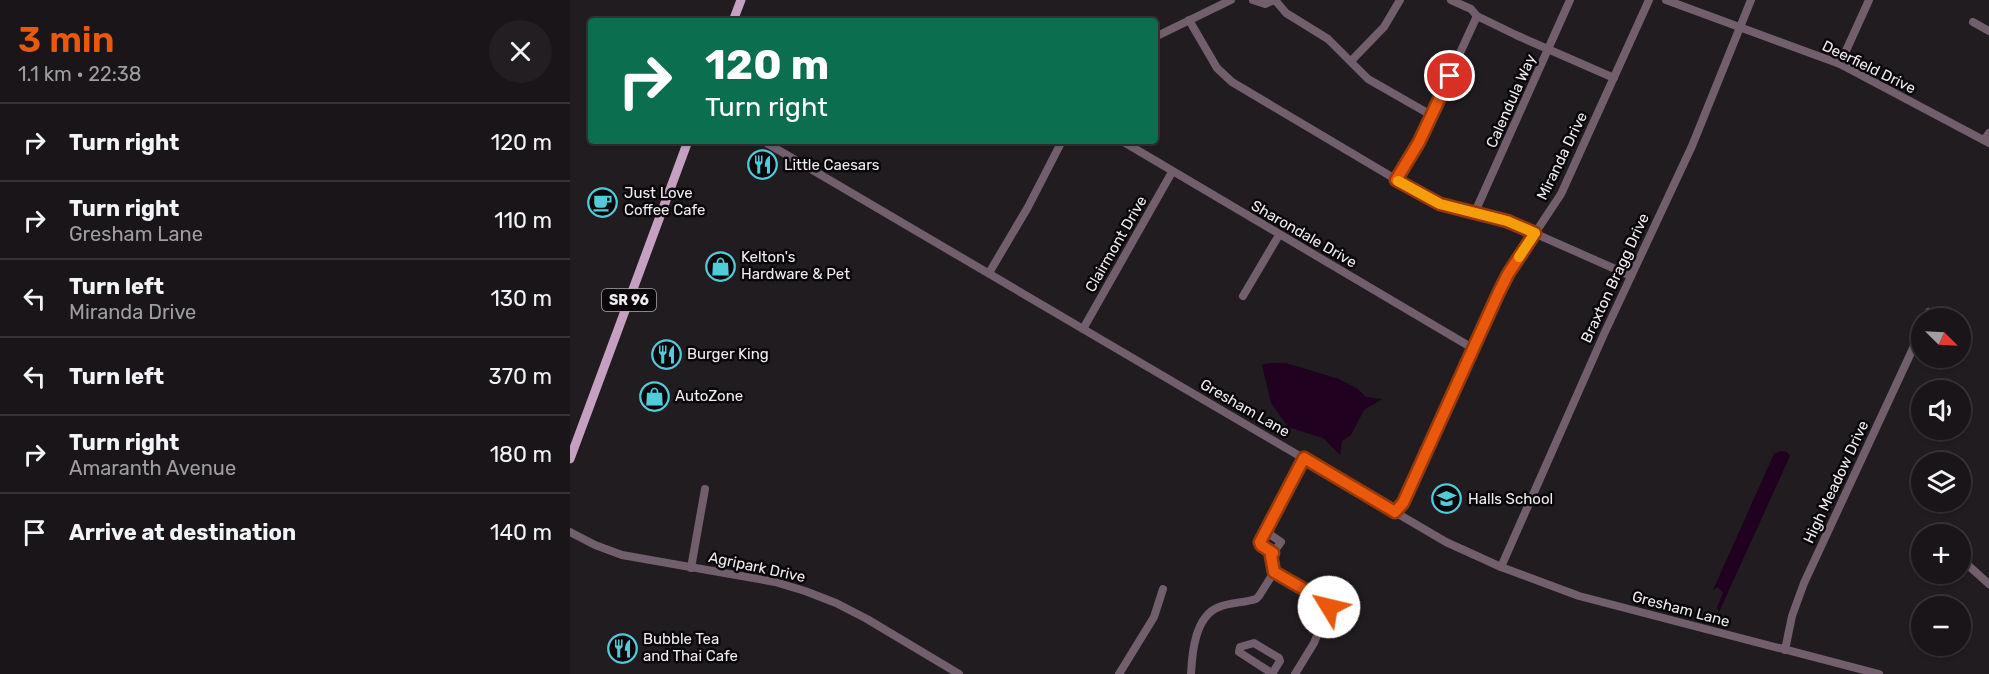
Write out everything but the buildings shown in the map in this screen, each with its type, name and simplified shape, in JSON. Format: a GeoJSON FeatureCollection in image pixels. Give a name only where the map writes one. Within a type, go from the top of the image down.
{"type":"FeatureCollection","features":[{"type":"Feature","properties":{"kind":"main road"},"geometry":{"type":"LineString","coordinates":[[734,18],[741,0]]}},
{"type":"Feature","properties":{"kind":"main road","name":"SR 96"},"geometry":{"type":"LineString","coordinates":[[570,459],[687,144]]}},
{"type":"Feature","properties":{"kind":"street"},"geometry":{"type":"LineString","coordinates":[[1158,36],[1231,0]]}},
{"type":"Feature","properties":{"kind":"street"},"geometry":{"type":"LineString","coordinates":[[1253,0],[1265,4],[1275,0],[1286,13],[1328,39],[1374,84],[1431,115]]}},
{"type":"Feature","properties":{"kind":"street"},"geometry":{"type":"LineString","coordinates":[[1351,61],[1384,27],[1400,0]]}},
{"type":"Feature","properties":{"kind":"street"},"geometry":{"type":"LineString","coordinates":[[1451,0],[1471,9],[1478,16],[1614,78]]}},
{"type":"Feature","properties":{"kind":"street","name":"Calendula Way"},"geometry":{"type":"LineString","coordinates":[[1475,212],[1570,0]]}},
{"type":"Feature","properties":{"kind":"street","name":"Miranda Drive"},"geometry":{"type":"LineString","coordinates":[[1395,512],[1403,503],[1508,274],[1561,194],[1649,0]]}},
{"type":"Feature","properties":{"kind":"street","name":"Deerfield Drive"},"geometry":{"type":"LineString","coordinates":[[1666,0],[1840,64],[1986,142]]}},
{"type":"Feature","properties":{"kind":"street","name":"Braxton Bragg Drive"},"geometry":{"type":"LineString","coordinates":[[1501,567],[1631,276],[1692,146],[1751,0]]}},
{"type":"Feature","properties":{"kind":"street"},"geometry":{"type":"LineString","coordinates":[[1840,64],[1869,0]]}},
{"type":"Feature","properties":{"kind":"street"},"geometry":{"type":"LineString","coordinates":[[1396,180],[1419,142],[1478,16]]}},
{"type":"Feature","properties":{"kind":"street"},"geometry":{"type":"LineString","coordinates":[[1190,20],[1217,68],[1232,82],[1396,180],[1440,204],[1507,221],[1631,276]]}},
{"type":"Feature","properties":{"kind":"street"},"geometry":{"type":"LineString","coordinates":[[1973,22],[1989,31]]}},
{"type":"Feature","properties":{"kind":"street"},"geometry":{"type":"LineString","coordinates":[[1986,142],[1989,133]]}},
{"type":"Feature","properties":{"kind":"street","name":"Gresham Lane"},"geometry":{"type":"LineString","coordinates":[[769,144],[1446,542],[1501,567],[1580,596],[1879,674]]}},
{"type":"Feature","properties":{"kind":"street"},"geometry":{"type":"LineString","coordinates":[[989,273],[1027,209],[1060,144]]}},
{"type":"Feature","properties":{"kind":"street","name":"Sharondale Drive"},"geometry":{"type":"LineString","coordinates":[[1127,144],[1474,349]]}},
{"type":"Feature","properties":{"kind":"street","name":"Clairmont Drive"},"geometry":{"type":"LineString","coordinates":[[1083,329],[1172,172]]}},
{"type":"Feature","properties":{"kind":"street"},"geometry":{"type":"LineString","coordinates":[[1243,296],[1279,235]]}},
{"type":"Feature","properties":{"kind":"street","name":"High Meadow Drive"},"geometry":{"type":"LineString","coordinates":[[1785,650],[1792,616],[1804,583],[1911,353]]}},
{"type":"Feature","properties":{"kind":"street"},"geometry":{"type":"LineString","coordinates":[[1273,553],[1260,542],[1304,458]]}},
{"type":"Feature","properties":{"kind":"street"},"geometry":{"type":"LineString","coordinates":[[691,568],[705,489]]}},
{"type":"Feature","properties":{"kind":"street"},"geometry":{"type":"LineString","coordinates":[[1191,674],[1195,642],[1209,614],[1219,607],[1256,599],[1274,572],[1271,556],[1281,542],[1265,531]]}},
{"type":"Feature","properties":{"kind":"street","name":"Agripark Drive"},"geometry":{"type":"LineString","coordinates":[[570,532],[622,555],[775,582],[806,591],[867,619],[959,674]]}},
{"type":"Feature","properties":{"kind":"street"},"geometry":{"type":"LineString","coordinates":[[1971,568],[1989,584]]}},
{"type":"Feature","properties":{"kind":"street"},"geometry":{"type":"LineString","coordinates":[[1274,572],[1328,603],[1329,607],[1314,643],[1295,674]]}},
{"type":"Feature","properties":{"kind":"street"},"geometry":{"type":"LineString","coordinates":[[1119,674],[1154,617],[1163,589]]}},
{"type":"Feature","properties":{"kind":"street"},"geometry":{"type":"LineString","coordinates":[[1254,643],[1279,658],[1280,661],[1272,674],[1239,652],[1240,647],[1254,643]]}},
{"type":"Feature","properties":{"kind":"shaded area"},"geometry":{"type":"Polygon","coordinates":[[[1286,363],[1339,379],[1358,389],[1366,397],[1382,399],[1364,410],[1351,435],[1342,441],[1340,455],[1323,438],[1288,427],[1271,403],[1262,365],[1286,363]]]}},
{"type":"Feature","properties":{"kind":"shaded area"},"geometry":{"type":"Polygon","coordinates":[[[1781,451],[1787,452],[1790,456],[1719,612],[1717,607],[1723,593],[1718,587],[1713,590],[1774,454],[1781,451]]]}},
{"type":"Feature","properties":{"kind":"slow traffic"},"geometry":{"type":"LineString","coordinates":[[1398,181],[1440,204],[1507,221],[1535,233],[1519,257]]}},
{"type":"Feature","properties":{"kind":"place","name":"Little Caesars"},"geometry":{"type":"Point","coordinates":[763,165]}},
{"type":"Feature","properties":{"kind":"place","name":"Just Love Coffee Cafe"},"geometry":{"type":"Point","coordinates":[603,202]}},
{"type":"Feature","properties":{"kind":"place","name":"Kelton's Hardware & Pet"},"geometry":{"type":"Point","coordinates":[720,266]}},
{"type":"Feature","properties":{"kind":"place","name":"Burger King"},"geometry":{"type":"Point","coordinates":[666,354]}},
{"type":"Feature","properties":{"kind":"place","name":"AutoZone"},"geometry":{"type":"Point","coordinates":[654,396]}},
{"type":"Feature","properties":{"kind":"place","name":"Halls School"},"geometry":{"type":"Point","coordinates":[1447,499]}},
{"type":"Feature","properties":{"kind":"place","name":"Bubble Tea and Thai Cafe"},"geometry":{"type":"Point","coordinates":[622,648]}},
{"type":"Feature","properties":{"kind":"route"},"geometry":{"type":"LineString","coordinates":[[1329,607],[1328,603],[1274,572],[1271,556],[1273,553],[1260,542],[1304,458],[1395,512],[1403,503],[1508,274],[1535,233],[1507,221],[1440,204],[1396,180],[1419,142],[1450,76]]}}]}
